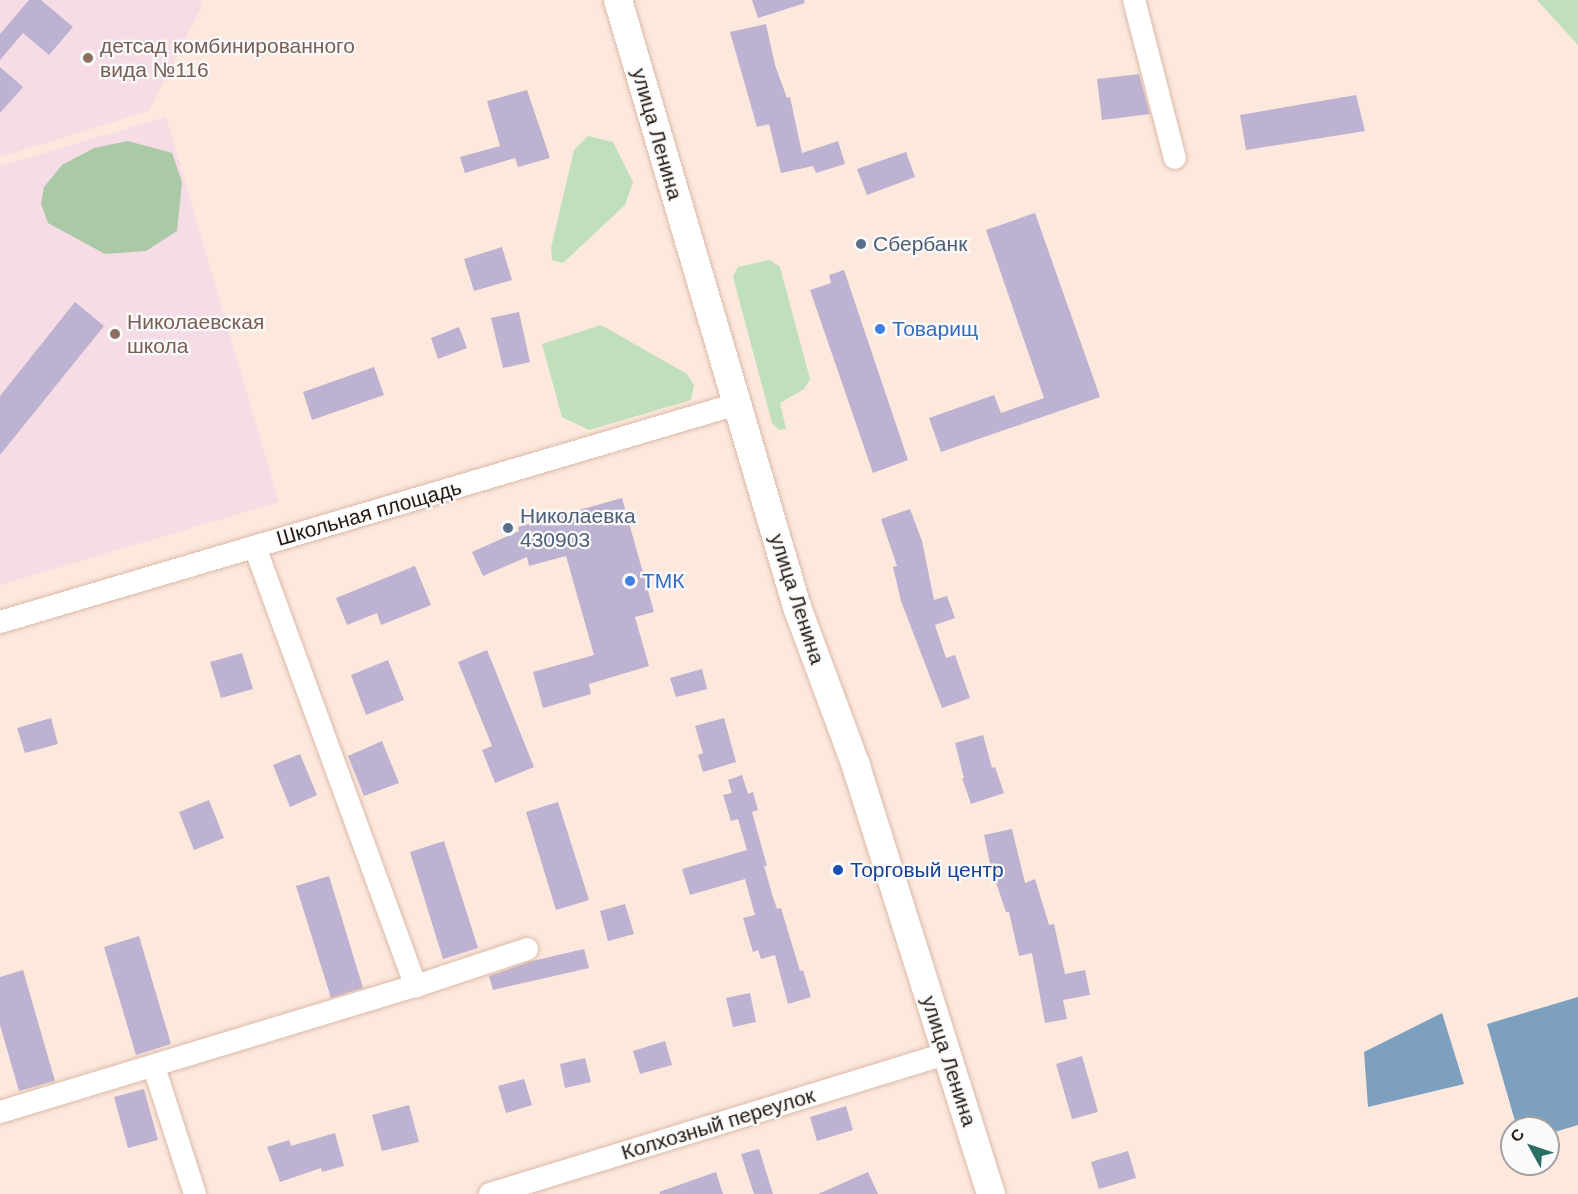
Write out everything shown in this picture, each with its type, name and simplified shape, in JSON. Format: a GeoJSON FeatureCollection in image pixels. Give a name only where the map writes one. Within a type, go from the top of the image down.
{"type":"FeatureCollection","features":[{"type":"Feature","properties":{"kind":"main road","name":"улица Ленина"},"geometry":{"type":"LineString","coordinates":[[618,0],[797,607],[856,766],[991,1194]]}},
{"type":"Feature","properties":{"kind":"street"},"geometry":{"type":"LineString","coordinates":[[1134,0],[1175,158]]}},
{"type":"Feature","properties":{"kind":"street","name":"Школьная площадь"},"geometry":{"type":"LineString","coordinates":[[0,622],[737,404]]}},
{"type":"Feature","properties":{"kind":"street"},"geometry":{"type":"LineString","coordinates":[[255,546],[416,986]]}},
{"type":"Feature","properties":{"kind":"street"},"geometry":{"type":"LineString","coordinates":[[0,1112],[416,986],[527,949]]}},
{"type":"Feature","properties":{"kind":"street","name":"Колхозный переулок"},"geometry":{"type":"LineString","coordinates":[[503,1192],[946,1054]]}},
{"type":"Feature","properties":{"kind":"street"},"geometry":{"type":"LineString","coordinates":[[154,1067],[195,1194]]}},
{"type":"Feature","properties":{"kind":"shaded area","name":"детсад комбинированного вида №116"},"geometry":{"type":"Polygon","coordinates":[[[0,0],[200,0],[202,6],[149,111],[0,157],[0,0]]]}},
{"type":"Feature","properties":{"kind":"shaded area","name":"Николаевская школа"},"geometry":{"type":"Polygon","coordinates":[[[166,117],[279,502],[0,585],[0,166],[166,117]]]}},
{"type":"Feature","properties":{"kind":"green space"},"geometry":{"type":"Polygon","coordinates":[[[1537,0],[1578,0],[1578,45],[1537,0]]]}},
{"type":"Feature","properties":{"kind":"green space"},"geometry":{"type":"Polygon","coordinates":[[[588,136],[613,142],[633,182],[625,205],[563,263],[552,260],[551,248],[574,150],[588,136]]]}},
{"type":"Feature","properties":{"kind":"green space"},"geometry":{"type":"Polygon","coordinates":[[[128,141],[172,153],[182,182],[177,231],[146,251],[105,254],[48,223],[41,204],[44,187],[62,165],[94,148],[128,141]]]}},
{"type":"Feature","properties":{"kind":"green space"},"geometry":{"type":"Polygon","coordinates":[[[770,260],[780,267],[810,379],[804,389],[780,403],[786,429],[779,430],[772,423],[733,277],[738,267],[770,260]]]}},
{"type":"Feature","properties":{"kind":"green space"},"geometry":{"type":"Polygon","coordinates":[[[601,325],[687,374],[694,385],[691,400],[589,430],[562,417],[542,344],[601,325]]]}},
{"type":"Feature","properties":{"kind":"water"},"geometry":{"type":"Polygon","coordinates":[[[1578,997],[1578,1125],[1560,1130],[1560,1116],[1514,1116],[1487,1024],[1578,997]]]}},
{"type":"Feature","properties":{"kind":"water"},"geometry":{"type":"Polygon","coordinates":[[[1442,1013],[1464,1084],[1368,1107],[1364,1052],[1442,1013]]]}},
{"type":"Feature","properties":{"kind":"building"},"geometry":{"type":"Polygon","coordinates":[[[29,0],[41,0],[73,27],[49,55],[23,33],[0,60],[0,34],[29,0]]]}},
{"type":"Feature","properties":{"kind":"building"},"geometry":{"type":"Polygon","coordinates":[[[752,0],[804,0],[805,3],[758,18],[752,0]]]}},
{"type":"Feature","properties":{"kind":"building"},"geometry":{"type":"Polygon","coordinates":[[[766,24],[775,65],[787,98],[790,97],[802,153],[838,141],[845,164],[816,173],[813,166],[781,173],[769,124],[757,127],[730,32],[766,24]]]}},
{"type":"Feature","properties":{"kind":"building"},"geometry":{"type":"Polygon","coordinates":[[[0,67],[23,87],[0,113],[0,67]]]}},
{"type":"Feature","properties":{"kind":"building"},"geometry":{"type":"Polygon","coordinates":[[[1139,74],[1150,114],[1102,120],[1097,79],[1139,74]]]}},
{"type":"Feature","properties":{"kind":"building"},"geometry":{"type":"Polygon","coordinates":[[[527,90],[550,158],[518,167],[515,158],[465,173],[460,157],[500,146],[487,101],[527,90]]]}},
{"type":"Feature","properties":{"kind":"building"},"geometry":{"type":"Polygon","coordinates":[[[1356,95],[1365,131],[1246,150],[1240,115],[1356,95]]]}},
{"type":"Feature","properties":{"kind":"building"},"geometry":{"type":"Polygon","coordinates":[[[906,152],[915,177],[867,195],[857,169],[906,152]]]}},
{"type":"Feature","properties":{"kind":"building"},"geometry":{"type":"Polygon","coordinates":[[[1035,213],[1100,397],[941,452],[929,418],[994,395],[1001,413],[1044,398],[986,230],[1035,213]]]}},
{"type":"Feature","properties":{"kind":"building"},"geometry":{"type":"Polygon","coordinates":[[[502,247],[512,280],[474,291],[464,259],[502,247]]]}},
{"type":"Feature","properties":{"kind":"building"},"geometry":{"type":"Polygon","coordinates":[[[844,270],[908,460],[873,473],[810,290],[831,283],[829,275],[844,270]]]}},
{"type":"Feature","properties":{"kind":"building"},"geometry":{"type":"Polygon","coordinates":[[[75,302],[104,326],[0,455],[0,396],[75,302]]]}},
{"type":"Feature","properties":{"kind":"building"},"geometry":{"type":"Polygon","coordinates":[[[519,312],[530,362],[503,368],[491,318],[519,312]]]}},
{"type":"Feature","properties":{"kind":"building"},"geometry":{"type":"Polygon","coordinates":[[[459,327],[467,348],[438,359],[431,338],[459,327]]]}},
{"type":"Feature","properties":{"kind":"building"},"geometry":{"type":"Polygon","coordinates":[[[374,367],[384,395],[312,420],[303,392],[374,367]]]}},
{"type":"Feature","properties":{"kind":"building"},"geometry":{"type":"Polygon","coordinates":[[[622,498],[654,612],[635,617],[649,666],[589,684],[591,694],[543,708],[533,672],[594,655],[566,556],[529,566],[527,557],[483,576],[472,552],[519,531],[518,527],[622,498]]]}},
{"type":"Feature","properties":{"kind":"building"},"geometry":{"type":"Polygon","coordinates":[[[910,509],[922,541],[934,600],[947,596],[955,618],[935,625],[946,658],[955,655],[970,698],[942,708],[901,601],[893,567],[897,566],[881,519],[910,509]]]}},
{"type":"Feature","properties":{"kind":"building"},"geometry":{"type":"Polygon","coordinates":[[[415,566],[431,605],[381,625],[377,613],[347,625],[336,598],[415,566]]]}},
{"type":"Feature","properties":{"kind":"building"},"geometry":{"type":"Polygon","coordinates":[[[487,650],[534,767],[495,783],[482,750],[492,746],[458,662],[487,650]]]}},
{"type":"Feature","properties":{"kind":"building"},"geometry":{"type":"Polygon","coordinates":[[[242,653],[253,689],[221,698],[210,662],[242,653]]]}},
{"type":"Feature","properties":{"kind":"building"},"geometry":{"type":"Polygon","coordinates":[[[388,660],[404,700],[366,715],[351,675],[388,660]]]}},
{"type":"Feature","properties":{"kind":"building"},"geometry":{"type":"Polygon","coordinates":[[[702,669],[707,689],[676,697],[670,678],[702,669]]]}},
{"type":"Feature","properties":{"kind":"building"},"geometry":{"type":"Polygon","coordinates":[[[51,718],[58,744],[25,753],[17,728],[51,718]]]}},
{"type":"Feature","properties":{"kind":"building"},"geometry":{"type":"Polygon","coordinates":[[[724,718],[736,762],[703,772],[698,755],[703,753],[695,726],[724,718]]]}},
{"type":"Feature","properties":{"kind":"building"},"geometry":{"type":"Polygon","coordinates":[[[983,735],[992,768],[995,767],[1004,793],[971,804],[962,778],[964,778],[955,743],[983,735]]]}},
{"type":"Feature","properties":{"kind":"building"},"geometry":{"type":"Polygon","coordinates":[[[382,741],[399,783],[364,796],[348,756],[382,741]]]}},
{"type":"Feature","properties":{"kind":"building"},"geometry":{"type":"Polygon","coordinates":[[[300,754],[317,795],[290,807],[273,765],[300,754]]]}},
{"type":"Feature","properties":{"kind":"building"},"geometry":{"type":"Polygon","coordinates":[[[742,775],[748,794],[753,792],[758,810],[752,812],[772,894],[777,909],[781,908],[800,971],[803,970],[811,997],[788,1004],[775,955],[761,959],[758,950],[753,952],[743,918],[755,915],[745,879],[690,895],[682,869],[747,850],[738,819],[731,821],[723,795],[732,793],[728,780],[742,775]]]}},
{"type":"Feature","properties":{"kind":"building"},"geometry":{"type":"Polygon","coordinates":[[[209,800],[224,838],[194,850],[179,812],[209,800]]]}},
{"type":"Feature","properties":{"kind":"building"},"geometry":{"type":"Polygon","coordinates":[[[558,802],[589,900],[556,910],[526,812],[558,802]]]}},
{"type":"Feature","properties":{"kind":"building"},"geometry":{"type":"Polygon","coordinates":[[[1012,829],[1025,883],[1035,879],[1049,925],[1054,924],[1065,974],[1085,970],[1090,995],[1063,1000],[1067,1019],[1045,1023],[1032,953],[1019,956],[1009,912],[1006,912],[991,868],[984,835],[1012,829]]]}},
{"type":"Feature","properties":{"kind":"building"},"geometry":{"type":"Polygon","coordinates":[[[444,841],[478,948],[443,959],[410,852],[444,841]]]}},
{"type":"Feature","properties":{"kind":"building"},"geometry":{"type":"Polygon","coordinates":[[[329,876],[363,988],[331,998],[296,886],[329,876]]]}},
{"type":"Feature","properties":{"kind":"building"},"geometry":{"type":"Polygon","coordinates":[[[625,904],[634,934],[608,941],[600,911],[625,904]]]}},
{"type":"Feature","properties":{"kind":"building"},"geometry":{"type":"Polygon","coordinates":[[[139,936],[171,1044],[136,1055],[104,947],[139,936]]]}},
{"type":"Feature","properties":{"kind":"building"},"geometry":{"type":"Polygon","coordinates":[[[584,949],[589,968],[493,990],[489,976],[532,961],[584,949]]]}},
{"type":"Feature","properties":{"kind":"building"},"geometry":{"type":"Polygon","coordinates":[[[23,970],[55,1081],[19,1091],[0,1025],[0,977],[23,970]]]}},
{"type":"Feature","properties":{"kind":"building"},"geometry":{"type":"Polygon","coordinates":[[[750,993],[756,1022],[733,1027],[726,998],[750,993]]]}},
{"type":"Feature","properties":{"kind":"building"},"geometry":{"type":"Polygon","coordinates":[[[665,1041],[672,1065],[640,1074],[633,1051],[665,1041]]]}},
{"type":"Feature","properties":{"kind":"building"},"geometry":{"type":"Polygon","coordinates":[[[1082,1056],[1098,1112],[1072,1119],[1056,1064],[1082,1056]]]}},
{"type":"Feature","properties":{"kind":"building"},"geometry":{"type":"Polygon","coordinates":[[[585,1058],[591,1082],[565,1088],[560,1064],[585,1058]]]}},
{"type":"Feature","properties":{"kind":"building"},"geometry":{"type":"Polygon","coordinates":[[[524,1079],[532,1105],[506,1113],[498,1086],[524,1079]]]}},
{"type":"Feature","properties":{"kind":"building"},"geometry":{"type":"Polygon","coordinates":[[[144,1089],[158,1140],[128,1148],[114,1097],[144,1089]]]}},
{"type":"Feature","properties":{"kind":"building"},"geometry":{"type":"Polygon","coordinates":[[[409,1105],[419,1142],[382,1151],[372,1115],[409,1105]]]}},
{"type":"Feature","properties":{"kind":"building"},"geometry":{"type":"Polygon","coordinates":[[[846,1106],[853,1130],[817,1141],[810,1117],[846,1106]]]}},
{"type":"Feature","properties":{"kind":"building"},"geometry":{"type":"Polygon","coordinates":[[[335,1133],[344,1166],[322,1172],[321,1168],[280,1182],[267,1147],[289,1140],[291,1146],[335,1133]]]}},
{"type":"Feature","properties":{"kind":"building"},"geometry":{"type":"Polygon","coordinates":[[[759,1149],[773,1194],[754,1194],[741,1154],[759,1149]]]}},
{"type":"Feature","properties":{"kind":"building"},"geometry":{"type":"Polygon","coordinates":[[[1128,1151],[1136,1178],[1099,1189],[1091,1162],[1128,1151]]]}},
{"type":"Feature","properties":{"kind":"building"},"geometry":{"type":"Polygon","coordinates":[[[716,1172],[723,1194],[660,1194],[659,1192],[716,1172]]]}},
{"type":"Feature","properties":{"kind":"building"},"geometry":{"type":"Polygon","coordinates":[[[868,1172],[878,1194],[818,1194],[868,1172]]]}},
{"type":"Feature","properties":{"kind":"place","name":"детсад комбинированного вида №116"},"geometry":{"type":"Point","coordinates":[88,58]}},
{"type":"Feature","properties":{"kind":"place","name":"Сбербанк"},"geometry":{"type":"Point","coordinates":[861,244]}},
{"type":"Feature","properties":{"kind":"place","name":"Товарищ"},"geometry":{"type":"Point","coordinates":[880,329]}},
{"type":"Feature","properties":{"kind":"place","name":"Николаевская школа"},"geometry":{"type":"Point","coordinates":[115,334]}},
{"type":"Feature","properties":{"kind":"place","name":"Николаевка 430903"},"geometry":{"type":"Point","coordinates":[508,528]}},
{"type":"Feature","properties":{"kind":"place","name":"ТМК"},"geometry":{"type":"Point","coordinates":[630,581]}},
{"type":"Feature","properties":{"kind":"place","name":"Торговый центр"},"geometry":{"type":"Point","coordinates":[838,870]}}]}
